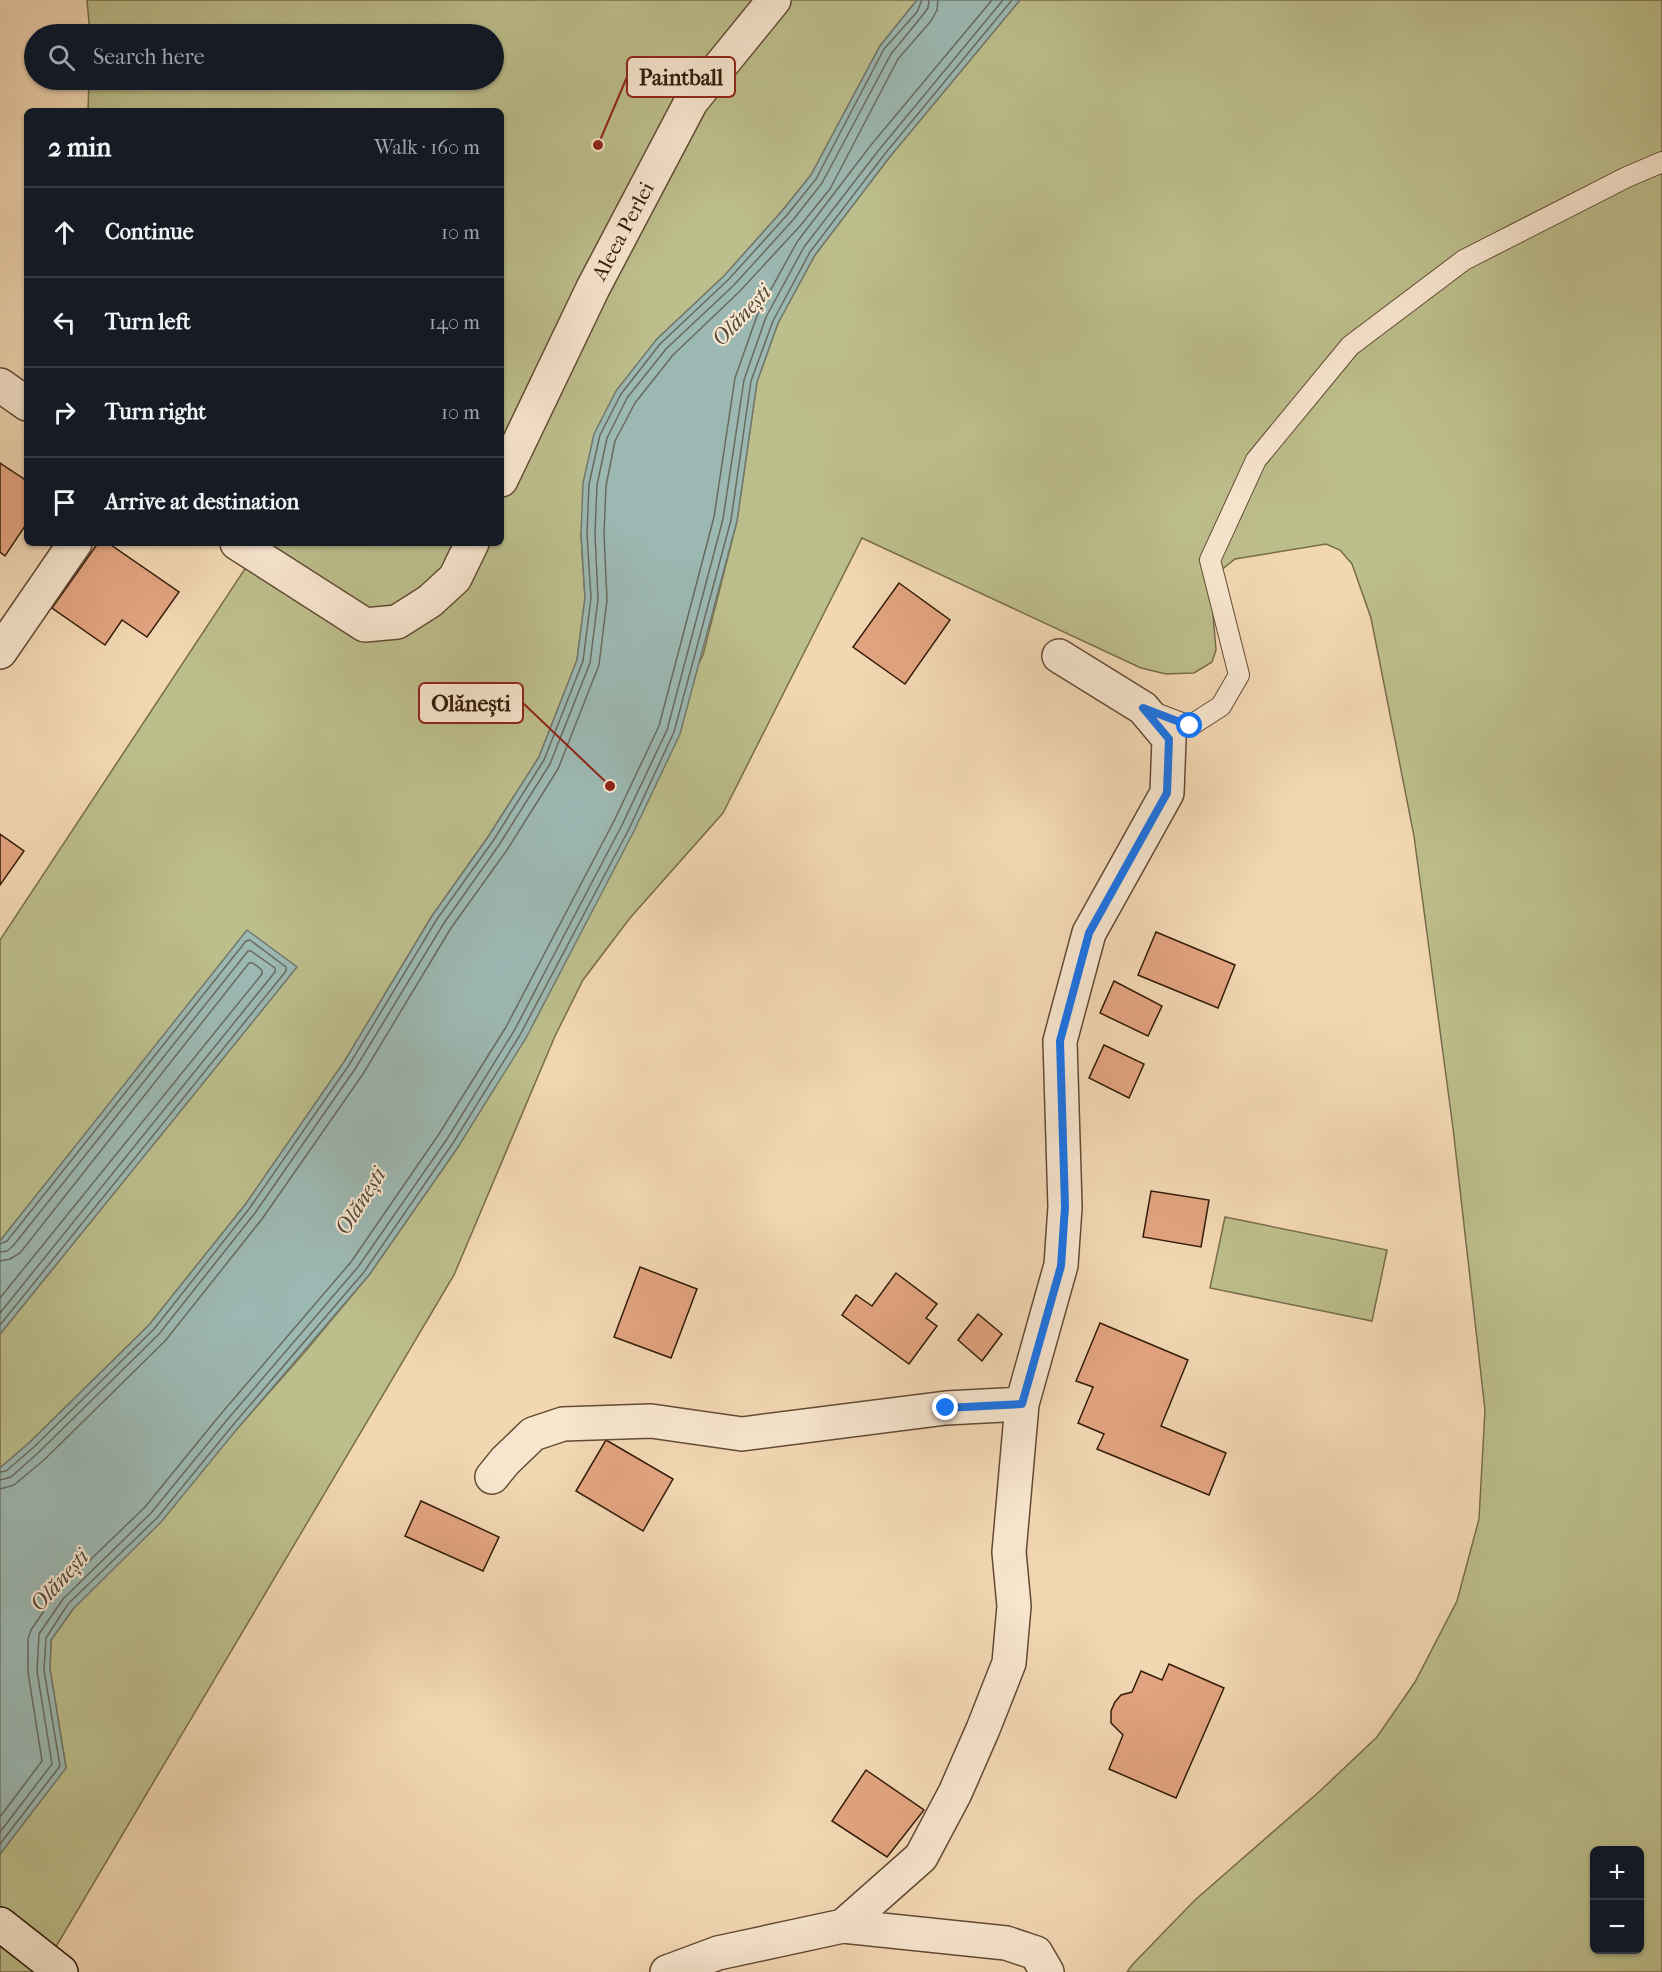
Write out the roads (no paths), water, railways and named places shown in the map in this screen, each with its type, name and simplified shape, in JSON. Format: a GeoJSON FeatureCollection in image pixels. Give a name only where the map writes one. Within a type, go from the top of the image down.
{"type":"FeatureCollection","features":[{"type":"Feature","properties":{"kind":"street","name":"Aleea Perlei"},"geometry":{"type":"LineString","coordinates":[[504,474],[593,288],[691,102],[774,0]]}},
{"type":"Feature","properties":{"kind":"street"},"geometry":{"type":"LineString","coordinates":[[0,385],[24,402]]}},
{"type":"Feature","properties":{"kind":"street"},"geometry":{"type":"LineString","coordinates":[[0,652],[73,546]]}},
{"type":"Feature","properties":{"kind":"street"},"geometry":{"type":"LineString","coordinates":[[242,546],[365,625],[397,622],[430,601],[455,578],[471,546]]}},
{"type":"Feature","properties":{"kind":"street"},"geometry":{"type":"LineString","coordinates":[[843,1926],[921,1857],[955,1793],[1009,1663],[1014,1606],[1009,1552],[1022,1404],[1061,1266],[1065,1207],[1060,1041],[1089,933],[1167,793],[1169,739],[1143,708],[1059,656]]}},
{"type":"Feature","properties":{"kind":"street"},"geometry":{"type":"LineString","coordinates":[[492,1477],[505,1461],[534,1434],[563,1424],[651,1421],[742,1434],[946,1408],[1022,1404]]}},
{"type":"Feature","properties":{"kind":"street"},"geometry":{"type":"LineString","coordinates":[[0,1924],[61,1972]]}},
{"type":"Feature","properties":{"kind":"street"},"geometry":{"type":"LineString","coordinates":[[667,1972],[718,1953],[843,1926],[1006,1943],[1036,1953],[1047,1972]]}},
{"type":"Feature","properties":{"kind":"lane"},"geometry":{"type":"LineString","coordinates":[[1143,708],[1190,726],[1221,706],[1239,675],[1210,560],[1256,460],[1350,346],[1464,260],[1627,177],[1662,162]]}},
{"type":"Feature","properties":{"kind":"water"},"geometry":{"type":"Polygon","coordinates":[[[917,0],[1020,0],[888,159],[815,255],[778,323],[757,382],[737,521],[680,734],[634,831],[526,1038],[458,1147],[369,1275],[161,1522],[73,1609],[51,1640],[50,1669],[66,1768],[0,1854],[0,1468],[30,1442],[149,1325],[245,1205],[344,1062],[432,916],[488,837],[539,757],[577,660],[585,598],[581,534],[583,483],[594,434],[616,391],[656,340],[724,276],[811,175],[880,46],[917,0]]]}},
{"type":"Feature","properties":{"kind":"water"},"geometry":{"type":"Polygon","coordinates":[[[247,930],[297,967],[0,1334],[0,1241],[247,930]]]}},
{"type":"Feature","properties":{"kind":"place","name":"Paintball"},"geometry":{"type":"Point","coordinates":[598,145]}},
{"type":"Feature","properties":{"kind":"place","name":"Olănești"},"geometry":{"type":"Point","coordinates":[610,786]}}]}
